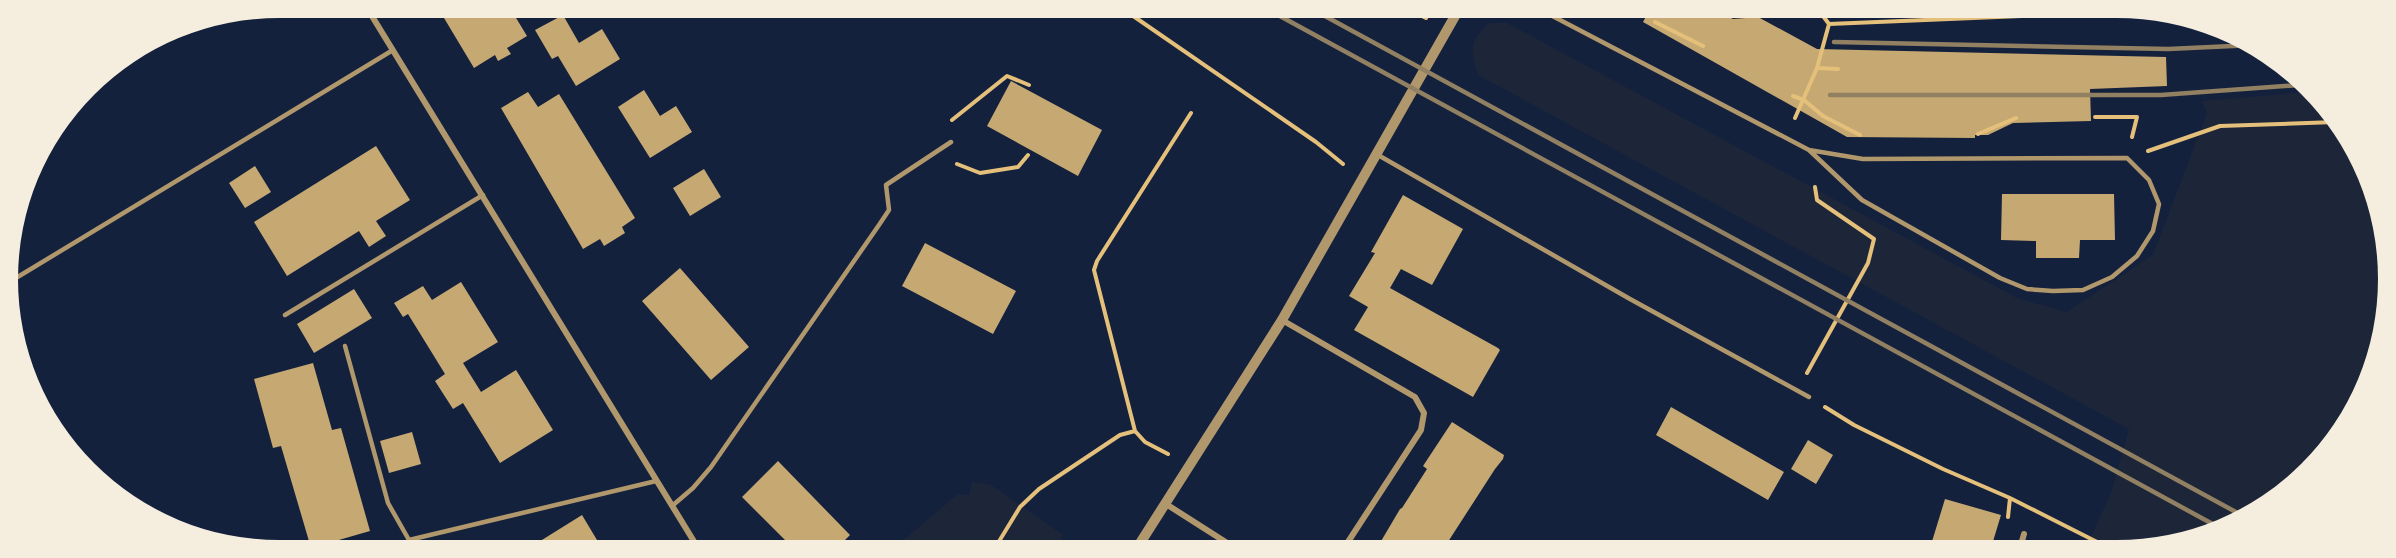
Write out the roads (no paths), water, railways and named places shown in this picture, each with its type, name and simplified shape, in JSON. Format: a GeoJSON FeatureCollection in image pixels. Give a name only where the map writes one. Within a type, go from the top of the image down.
{"type":"FeatureCollection","features":[{"type":"Feature","properties":{"kind":"street"},"geometry":{"type":"LineString","coordinates":[[373,18],[693,540]]}},
{"type":"Feature","properties":{"kind":"street"},"geometry":{"type":"LineString","coordinates":[[1142,540],[1282,320],[1454,18]]}},
{"type":"Feature","properties":{"kind":"street"},"geometry":{"type":"LineString","coordinates":[[1282,320],[1415,397],[1424,413],[1421,430],[1349,540]]}},
{"type":"Feature","properties":{"kind":"street"},"geometry":{"type":"LineString","coordinates":[[1166,504],[1222,540]]}},
{"type":"Feature","properties":{"kind":"street"},"geometry":{"type":"LineString","coordinates":[[2022,540],[2024,534]]}},
{"type":"Feature","properties":{"kind":"lane"},"geometry":{"type":"LineString","coordinates":[[1556,18],[1809,150],[1862,200],[2000,278],[2027,289],[2083,290],[2112,277],[2137,256],[2153,231],[2158,204],[2149,180],[2127,158],[1863,159],[1809,150]]}},
{"type":"Feature","properties":{"kind":"lane"},"geometry":{"type":"LineString","coordinates":[[18,277],[393,50]]}},
{"type":"Feature","properties":{"kind":"lane"},"geometry":{"type":"LineString","coordinates":[[672,506],[693,488],[711,466],[889,210],[886,185],[951,142]]}},
{"type":"Feature","properties":{"kind":"lane"},"geometry":{"type":"LineString","coordinates":[[1378,155],[1630,299],[1809,397]]}},
{"type":"Feature","properties":{"kind":"lane"},"geometry":{"type":"LineString","coordinates":[[285,315],[483,195]]}},
{"type":"Feature","properties":{"kind":"lane"},"geometry":{"type":"LineString","coordinates":[[345,345],[388,503],[409,540],[656,481]]}},
{"type":"Feature","properties":{"kind":"railway"},"geometry":{"type":"LineString","coordinates":[[1284,18],[2210,523]]}},
{"type":"Feature","properties":{"kind":"railway"},"geometry":{"type":"LineString","coordinates":[[1329,18],[2235,512]]}},
{"type":"Feature","properties":{"kind":"railway"},"geometry":{"type":"LineString","coordinates":[[1834,42],[2168,49],[2234,46]]}},
{"type":"Feature","properties":{"kind":"railway"},"geometry":{"type":"LineString","coordinates":[[1830,95],[2161,95],[2292,86]]}}]}
